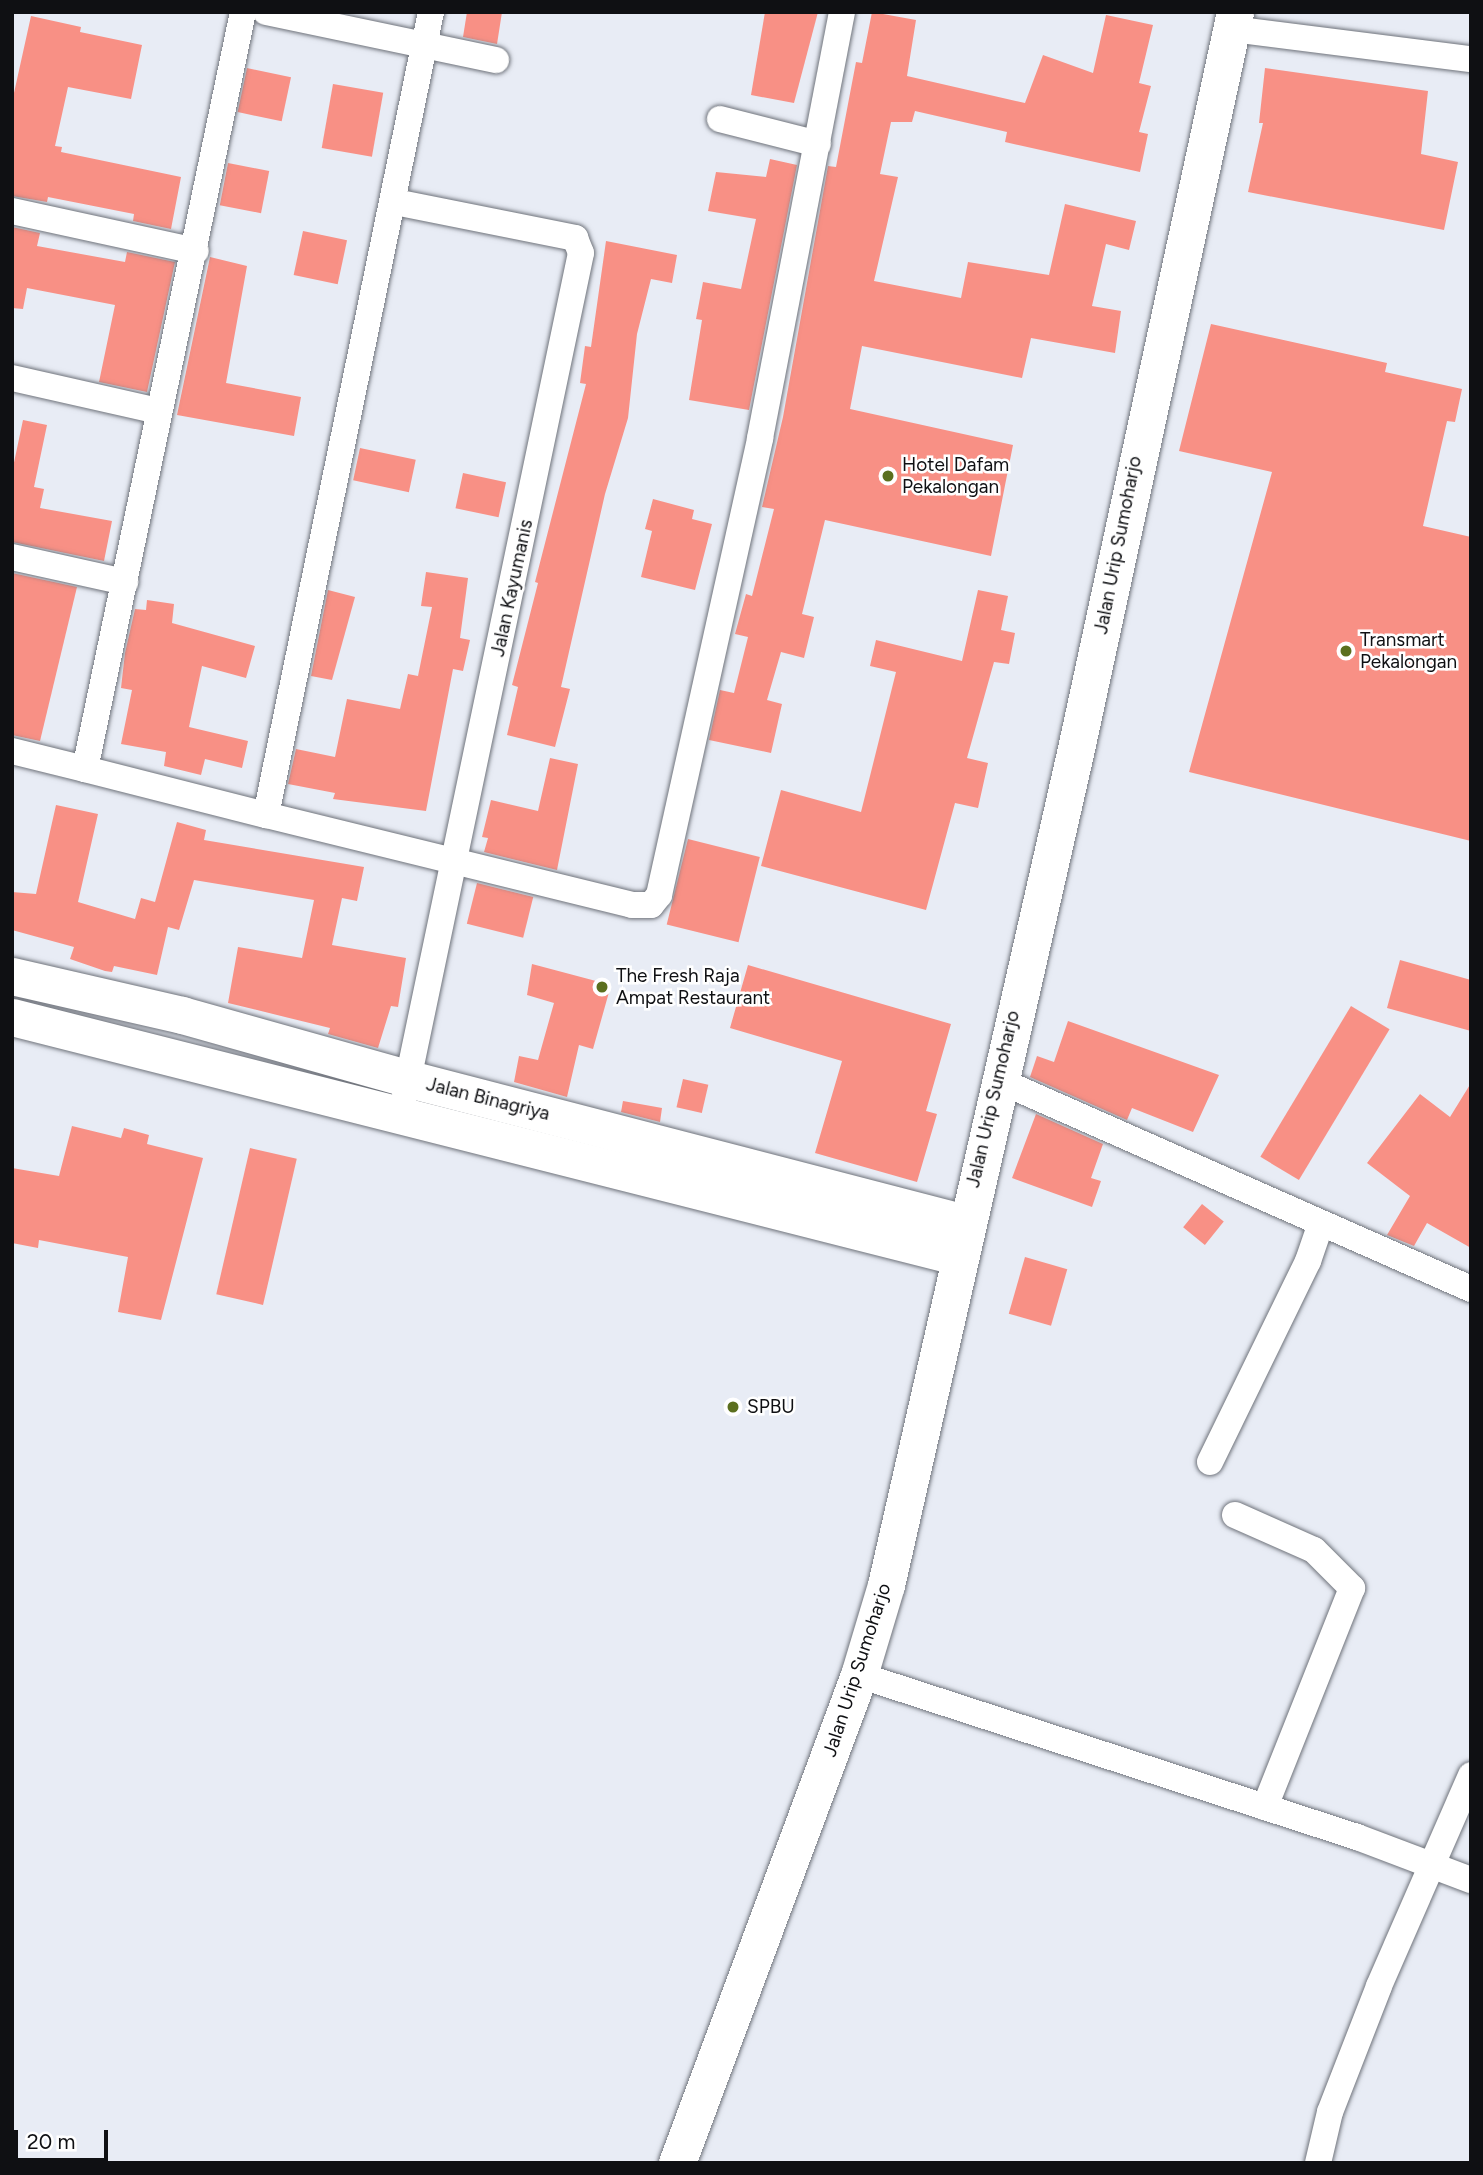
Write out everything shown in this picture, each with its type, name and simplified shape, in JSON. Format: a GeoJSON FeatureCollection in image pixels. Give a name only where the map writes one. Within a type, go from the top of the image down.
{"type":"FeatureCollection","features":[{"type":"Feature","properties":{"kind":"main road","name":"Jalan Urip Sumoharjo"},"geometry":{"type":"LineString","coordinates":[[677,2163],[859,1675],[886,1585],[998,1080],[1077,744],[1234,21]]}},
{"type":"Feature","properties":{"kind":"main road","name":"Jalan Binagriya"},"geometry":{"type":"LineString","coordinates":[[12,976],[182,1015],[409,1079],[569,1119],[962,1240]]}},
{"type":"Feature","properties":{"kind":"main road"},"geometry":{"type":"LineString","coordinates":[[167,1056],[182,1015]]}},
{"type":"Feature","properties":{"kind":"main road","name":"Jalan Binagriya"},"geometry":{"type":"LineString","coordinates":[[12,1017],[560,1157],[962,1240]]}},
{"type":"Feature","properties":{"kind":"main road"},"geometry":{"type":"LineString","coordinates":[[560,1157],[569,1119]]}},
{"type":"Feature","properties":{"kind":"street"},"geometry":{"type":"LineString","coordinates":[[85,769],[158,411],[196,251],[243,12]]}},
{"type":"Feature","properties":{"kind":"street"},"geometry":{"type":"LineString","coordinates":[[266,12],[495,60]]}},
{"type":"Feature","properties":{"kind":"street"},"geometry":{"type":"LineString","coordinates":[[266,816],[395,202],[431,12]]}},
{"type":"Feature","properties":{"kind":"street"},"geometry":{"type":"LineString","coordinates":[[12,751],[632,905],[650,905],[659,895],[760,438],[842,12]]}},
{"type":"Feature","properties":{"kind":"street"},"geometry":{"type":"LineString","coordinates":[[1234,21],[1471,59]]}},
{"type":"Feature","properties":{"kind":"street"},"geometry":{"type":"LineString","coordinates":[[720,120],[818,144]]}},
{"type":"Feature","properties":{"kind":"street","name":"Jalan Kayumanis"},"geometry":{"type":"LineString","coordinates":[[395,202],[575,238],[581,253],[456,862],[400,1118]]}},
{"type":"Feature","properties":{"kind":"street"},"geometry":{"type":"LineString","coordinates":[[12,211],[196,251]]}},
{"type":"Feature","properties":{"kind":"street"},"geometry":{"type":"LineString","coordinates":[[12,378],[158,411]]}},
{"type":"Feature","properties":{"kind":"street"},"geometry":{"type":"LineString","coordinates":[[12,557],[125,582]]}},
{"type":"Feature","properties":{"kind":"street"},"geometry":{"type":"LineString","coordinates":[[998,1080],[1254,1190],[1320,1226],[1471,1289]]}},
{"type":"Feature","properties":{"kind":"street"},"geometry":{"type":"LineString","coordinates":[[1210,1462],[1308,1261],[1320,1226]]}},
{"type":"Feature","properties":{"kind":"street"},"geometry":{"type":"LineString","coordinates":[[1235,1515],[1314,1550],[1352,1588],[1265,1807]]}},
{"type":"Feature","properties":{"kind":"street"},"geometry":{"type":"LineString","coordinates":[[859,1675],[1265,1807],[1471,1880]]}},
{"type":"Feature","properties":{"kind":"street"},"geometry":{"type":"LineString","coordinates":[[1318,2163],[1330,2112],[1379,1986],[1434,1866],[1471,1775]]}},
{"type":"Feature","properties":{"kind":"building"},"geometry":{"type":"Polygon","coordinates":[[[467,12],[502,12],[497,44],[463,37],[467,12]]]}},
{"type":"Feature","properties":{"kind":"building"},"geometry":{"type":"Polygon","coordinates":[[[765,12],[818,12],[794,103],[751,95],[765,12]]]}},
{"type":"Feature","properties":{"kind":"building"},"geometry":{"type":"Polygon","coordinates":[[[872,12],[916,20],[907,76],[1025,103],[1043,55],[1093,73],[1106,15],[1153,25],[1139,83],[1151,86],[1139,132],[1148,134],[1140,172],[1005,142],[1007,132],[915,111],[912,122],[891,122],[880,174],[898,177],[874,281],[961,298],[968,262],[1049,275],[1065,204],[1136,221],[1129,250],[1106,244],[1092,306],[1121,311],[1115,353],[1031,338],[1022,378],[862,346],[850,409],[1013,445],[991,556],[825,520],[802,614],[814,617],[804,658],[781,652],[767,700],[782,704],[771,753],[709,740],[720,690],[734,693],[748,637],[735,634],[746,594],[752,596],[774,509],[762,507],[783,417],[828,166],[836,167],[856,62],[862,63],[872,12]]]}},
{"type":"Feature","properties":{"kind":"building"},"geometry":{"type":"Polygon","coordinates":[[[31,16],[81,27],[80,32],[142,45],[131,99],[68,87],[55,146],[62,147],[61,152],[181,177],[171,229],[133,221],[134,214],[48,197],[47,202],[12,196],[12,102],[31,16]]]}},
{"type":"Feature","properties":{"kind":"building"},"geometry":{"type":"Polygon","coordinates":[[[247,68],[291,77],[282,121],[238,112],[247,68]]]}},
{"type":"Feature","properties":{"kind":"building"},"geometry":{"type":"Polygon","coordinates":[[[1265,68],[1428,91],[1421,154],[1458,162],[1444,230],[1248,192],[1263,123],[1259,123],[1265,68]]]}},
{"type":"Feature","properties":{"kind":"building"},"geometry":{"type":"Polygon","coordinates":[[[333,84],[383,93],[372,157],[322,148],[333,84]]]}},
{"type":"Feature","properties":{"kind":"building"},"geometry":{"type":"Polygon","coordinates":[[[770,159],[797,165],[749,410],[689,400],[702,320],[696,319],[703,282],[741,289],[756,219],[708,211],[716,172],[766,177],[770,159]]]}},
{"type":"Feature","properties":{"kind":"building"},"geometry":{"type":"Polygon","coordinates":[[[228,163],[269,171],[261,213],[220,205],[228,163]]]}},
{"type":"Feature","properties":{"kind":"building"},"geometry":{"type":"Polygon","coordinates":[[[12,227],[40,233],[37,246],[125,262],[127,252],[175,262],[147,392],[99,382],[115,305],[27,288],[23,309],[12,308],[12,227]]]}},
{"type":"Feature","properties":{"kind":"building"},"geometry":{"type":"Polygon","coordinates":[[[303,231],[347,240],[338,284],[294,275],[303,231]]]}},
{"type":"Feature","properties":{"kind":"building"},"geometry":{"type":"Polygon","coordinates":[[[606,241],[677,255],[672,283],[651,279],[637,334],[628,418],[605,494],[561,687],[570,689],[555,747],[507,735],[518,687],[512,685],[538,583],[535,582],[586,384],[580,383],[585,346],[591,347],[606,241]]]}},
{"type":"Feature","properties":{"kind":"building"},"geometry":{"type":"Polygon","coordinates":[[[210,257],[247,266],[226,383],[301,397],[294,436],[177,415],[210,257]]]}},
{"type":"Feature","properties":{"kind":"building","name":"Transmart Pekalongan"},"geometry":{"type":"Polygon","coordinates":[[[1211,324],[1387,363],[1385,372],[1462,389],[1455,422],[1447,421],[1423,526],[1471,537],[1471,841],[1189,772],[1272,472],[1179,451],[1211,324]]]}},
{"type":"Feature","properties":{"kind":"building"},"geometry":{"type":"Polygon","coordinates":[[[23,420],[47,425],[34,487],[44,489],[40,508],[112,521],[104,561],[12,542],[12,472],[23,420]]]}},
{"type":"Feature","properties":{"kind":"building"},"geometry":{"type":"Polygon","coordinates":[[[360,448],[416,460],[409,492],[353,480],[360,448]]]}},
{"type":"Feature","properties":{"kind":"building"},"geometry":{"type":"Polygon","coordinates":[[[463,473],[506,482],[499,517],[456,508],[463,473]]]}},
{"type":"Feature","properties":{"kind":"building"},"geometry":{"type":"Polygon","coordinates":[[[653,499],[694,510],[692,519],[712,524],[695,590],[641,577],[652,531],[645,529],[653,499]]]}},
{"type":"Feature","properties":{"kind":"building"},"geometry":{"type":"Polygon","coordinates":[[[426,572],[468,578],[460,638],[470,640],[463,671],[453,669],[426,811],[333,799],[335,793],[288,784],[296,749],[335,757],[347,699],[400,709],[408,674],[418,676],[432,607],[421,606],[426,572]]]}},
{"type":"Feature","properties":{"kind":"building"},"geometry":{"type":"Polygon","coordinates":[[[12,573],[77,587],[40,741],[12,735],[12,573]]]}},
{"type":"Feature","properties":{"kind":"building"},"geometry":{"type":"Polygon","coordinates":[[[328,590],[355,597],[332,680],[311,676],[328,590]]]}},
{"type":"Feature","properties":{"kind":"building"},"geometry":{"type":"Polygon","coordinates":[[[978,590],[1008,596],[1001,630],[1015,633],[1009,664],[994,662],[967,758],[988,763],[978,808],[955,803],[926,910],[761,866],[781,790],[861,812],[896,672],[870,666],[876,640],[962,661],[978,590]]]}},
{"type":"Feature","properties":{"kind":"building"},"geometry":{"type":"Polygon","coordinates":[[[147,600],[174,604],[172,623],[255,646],[246,678],[202,666],[189,727],[248,741],[242,768],[205,759],[201,775],[164,766],[166,752],[121,744],[132,690],[121,688],[125,653],[135,609],[146,610],[147,600]]]}},
{"type":"Feature","properties":{"kind":"building"},"geometry":{"type":"Polygon","coordinates":[[[550,758],[578,764],[557,870],[484,852],[488,838],[482,837],[491,800],[538,811],[550,758]]]}},
{"type":"Feature","properties":{"kind":"building"},"geometry":{"type":"Polygon","coordinates":[[[56,805],[98,814],[78,902],[135,919],[141,898],[155,902],[177,822],[206,830],[204,840],[364,867],[357,901],[342,898],[332,945],[406,958],[398,1007],[391,1006],[378,1048],[328,1034],[330,1028],[228,1003],[238,947],[302,958],[314,900],[194,880],[179,930],[168,927],[157,975],[114,966],[112,972],[105,971],[70,959],[74,947],[12,930],[12,892],[36,894],[56,805]]]}},
{"type":"Feature","properties":{"kind":"building"},"geometry":{"type":"Polygon","coordinates":[[[688,839],[760,857],[739,942],[667,924],[688,839]]]}},
{"type":"Feature","properties":{"kind":"building"},"geometry":{"type":"Polygon","coordinates":[[[477,883],[533,897],[523,938],[467,924],[477,883]]]}},
{"type":"Feature","properties":{"kind":"building"},"geometry":{"type":"Polygon","coordinates":[[[1400,960],[1471,980],[1471,1031],[1387,1008],[1400,960]]]}},
{"type":"Feature","properties":{"kind":"building"},"geometry":{"type":"Polygon","coordinates":[[[532,964],[611,985],[593,1049],[579,1045],[567,1097],[514,1082],[519,1056],[538,1060],[554,1003],[527,995],[532,964]]]}},
{"type":"Feature","properties":{"kind":"building"},"geometry":{"type":"Polygon","coordinates":[[[748,965],[951,1024],[926,1111],[937,1114],[917,1182],[815,1153],[842,1061],[730,1028],[748,965]]]}},
{"type":"Feature","properties":{"kind":"building"},"geometry":{"type":"Polygon","coordinates":[[[1351,1006],[1390,1029],[1299,1180],[1260,1157],[1351,1006]]]}},
{"type":"Feature","properties":{"kind":"building"},"geometry":{"type":"Polygon","coordinates":[[[1068,1021],[1219,1075],[1193,1132],[1132,1108],[1127,1120],[1030,1077],[1037,1056],[1054,1062],[1068,1021]]]}},
{"type":"Feature","properties":{"kind":"building"},"geometry":{"type":"Polygon","coordinates":[[[683,1079],[708,1085],[702,1113],[676,1107],[683,1079]]]}},
{"type":"Feature","properties":{"kind":"building"},"geometry":{"type":"Polygon","coordinates":[[[1471,1083],[1471,1248],[1427,1223],[1414,1246],[1387,1235],[1410,1196],[1367,1163],[1420,1094],[1450,1117],[1471,1083]]]}},
{"type":"Feature","properties":{"kind":"building"},"geometry":{"type":"Polygon","coordinates":[[[623,1101],[662,1108],[660,1122],[621,1112],[623,1101]]]}},
{"type":"Feature","properties":{"kind":"building"},"geometry":{"type":"Polygon","coordinates":[[[1036,1114],[1103,1144],[1091,1178],[1101,1181],[1092,1207],[1012,1178],[1036,1114]]]}},
{"type":"Feature","properties":{"kind":"building"},"geometry":{"type":"Polygon","coordinates":[[[72,1126],[121,1138],[124,1128],[149,1135],[147,1144],[203,1158],[161,1320],[118,1312],[128,1257],[39,1240],[38,1248],[12,1243],[12,1168],[59,1176],[72,1126]]]}},
{"type":"Feature","properties":{"kind":"building"},"geometry":{"type":"Polygon","coordinates":[[[250,1148],[297,1159],[263,1305],[216,1294],[250,1148]]]}},
{"type":"Feature","properties":{"kind":"building"},"geometry":{"type":"Polygon","coordinates":[[[1202,1204],[1224,1222],[1205,1245],[1183,1227],[1202,1204]]]}},
{"type":"Feature","properties":{"kind":"building"},"geometry":{"type":"Polygon","coordinates":[[[1025,1257],[1067,1269],[1051,1326],[1009,1314],[1025,1257]]]}},
{"type":"Feature","properties":{"kind":"place","name":"Hotel Dafam Pekalongan"},"geometry":{"type":"Point","coordinates":[888,476]}},
{"type":"Feature","properties":{"kind":"place","name":"Transmart Pekalongan"},"geometry":{"type":"Point","coordinates":[1346,651]}},
{"type":"Feature","properties":{"kind":"place","name":"The Fresh Raja Ampat Restaurant"},"geometry":{"type":"Point","coordinates":[602,987]}},
{"type":"Feature","properties":{"kind":"place","name":"SPBU"},"geometry":{"type":"Point","coordinates":[733,1407]}}]}
